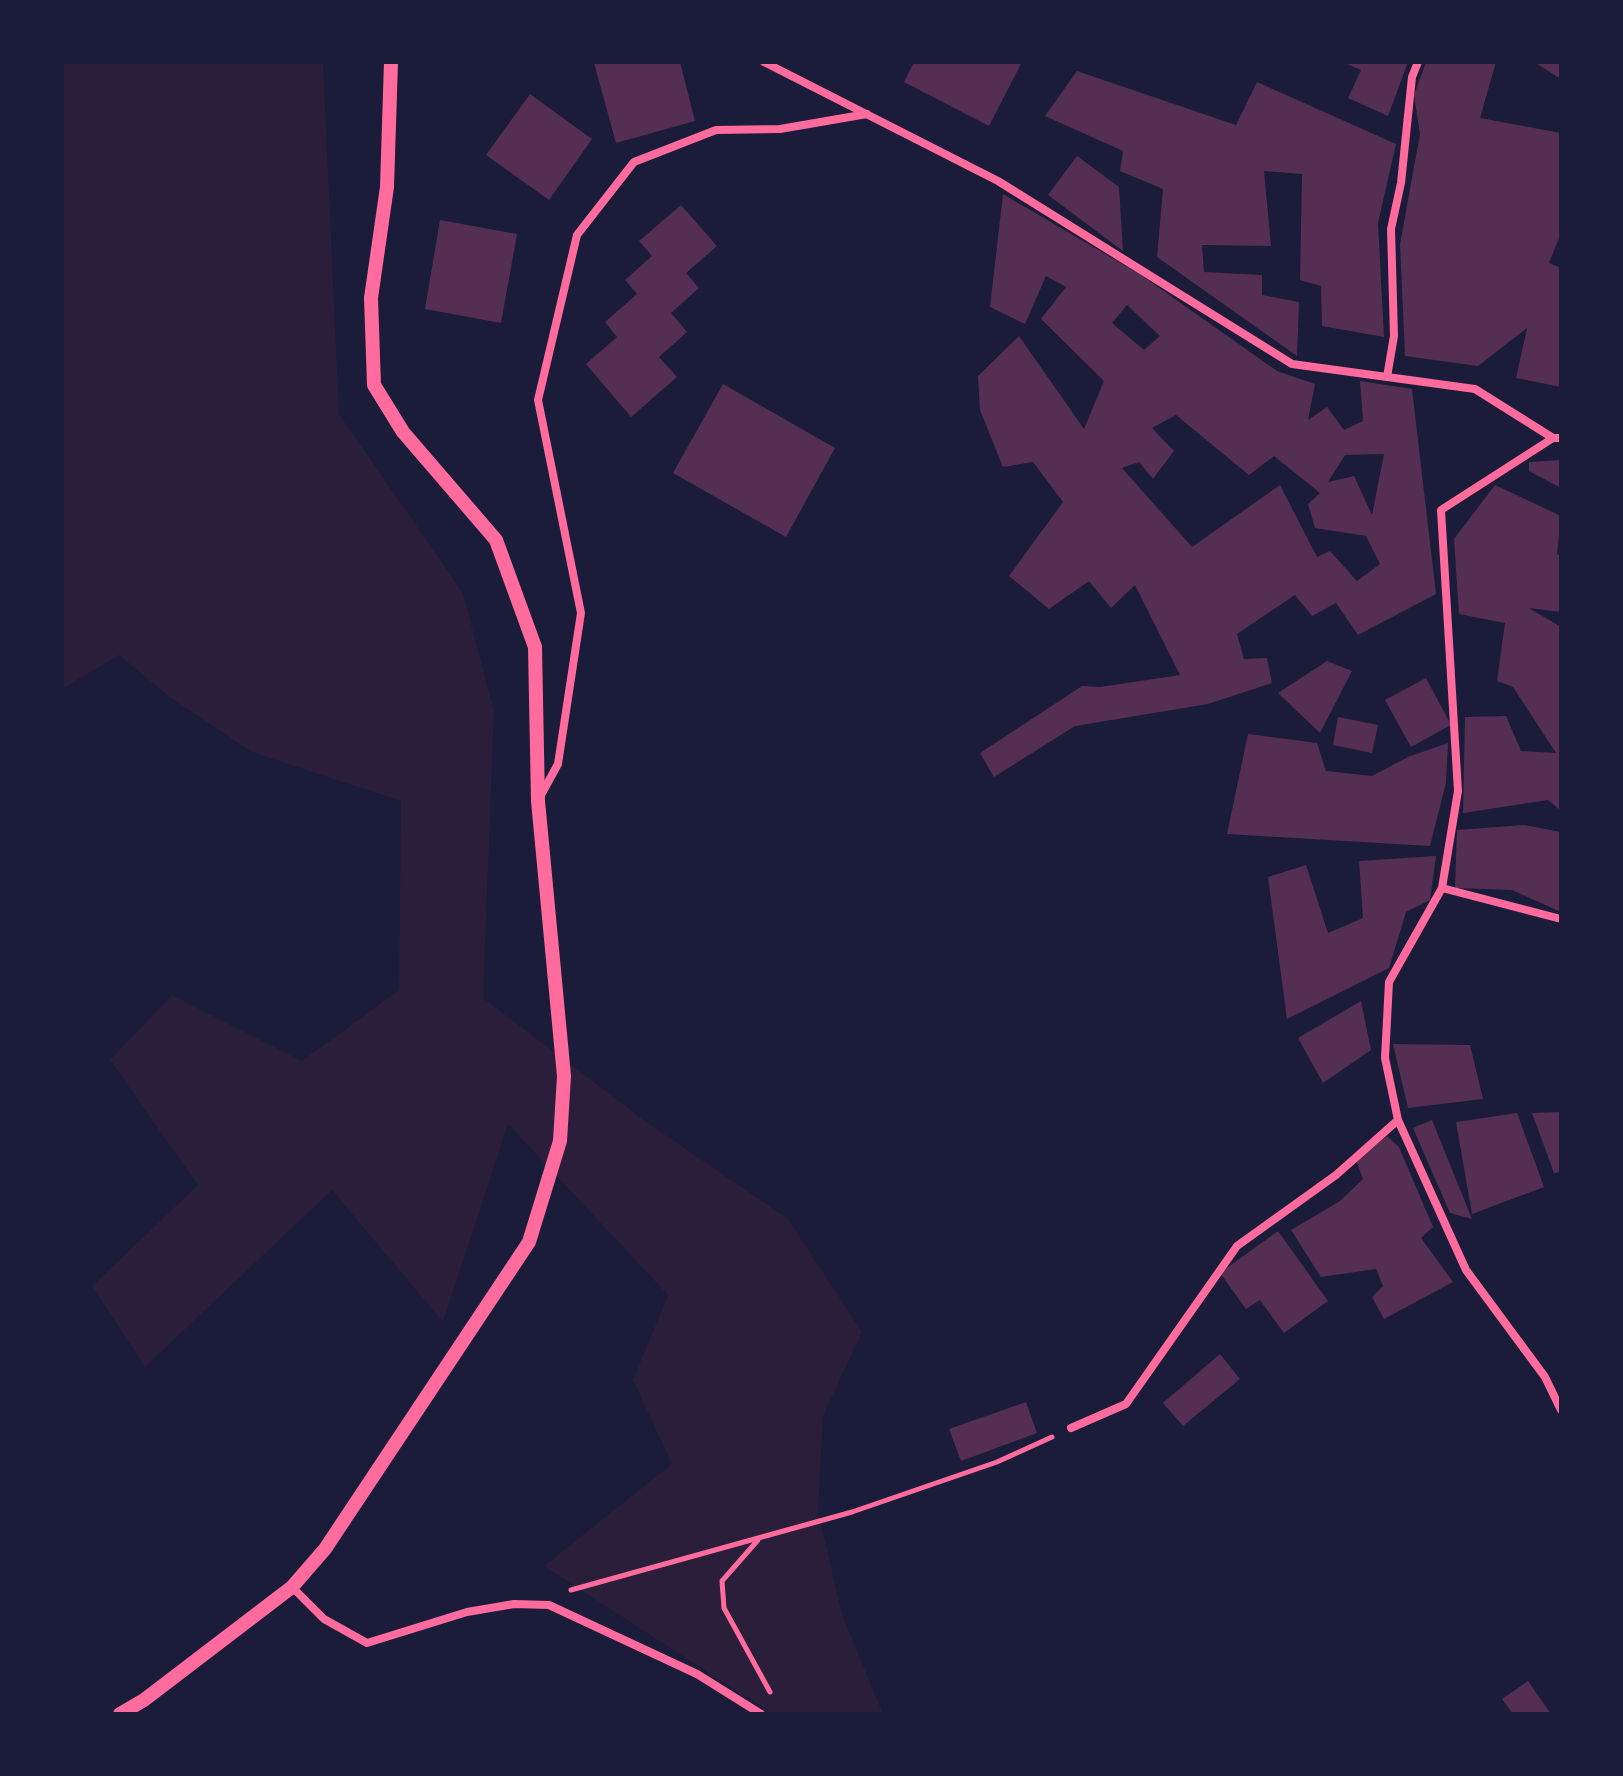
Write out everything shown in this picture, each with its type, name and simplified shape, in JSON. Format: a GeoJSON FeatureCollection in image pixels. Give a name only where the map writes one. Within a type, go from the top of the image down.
{"type":"FeatureCollection","features":[{"type":"Feature","properties":{"kind":"street"},"geometry":{"type":"LineString","coordinates":[[120,1714],[144,1700],[292,1587],[325,1549],[529,1242],[560,1141],[564,1076],[538,801],[535,647],[496,540],[403,432],[374,385],[371,298],[387,187],[391,62]]}},
{"type":"Feature","properties":{"kind":"street"},"geometry":{"type":"LineString","coordinates":[[764,62],[998,181],[1292,364],[1475,389],[1557,438],[1441,510],[1458,791],[1442,888],[1389,982],[1385,1058],[1398,1120],[1466,1270],[1545,1377],[1561,1410]]}},
{"type":"Feature","properties":{"kind":"street"},"geometry":{"type":"LineString","coordinates":[[1387,377],[1394,336],[1391,229],[1401,183],[1412,77],[1418,62]]}},
{"type":"Feature","properties":{"kind":"street"},"geometry":{"type":"LineString","coordinates":[[538,801],[558,764],[581,613],[538,400],[577,235],[634,162],[716,130],[780,129],[867,114]]}},
{"type":"Feature","properties":{"kind":"street"},"geometry":{"type":"LineString","coordinates":[[1442,888],[1561,919]]}},
{"type":"Feature","properties":{"kind":"street"},"geometry":{"type":"LineString","coordinates":[[1071,1428],[1126,1404],[1237,1246],[1336,1175],[1398,1120]]}},
{"type":"Feature","properties":{"kind":"street"},"geometry":{"type":"LineString","coordinates":[[292,1587],[324,1619],[367,1643],[467,1612],[514,1604],[549,1605],[685,1667],[761,1714]]}},
{"type":"Feature","properties":{"kind":"path"},"geometry":{"type":"LineString","coordinates":[[549,1605],[563,1593],[759,1540],[997,1462],[1071,1428]]}},
{"type":"Feature","properties":{"kind":"path"},"geometry":{"type":"LineString","coordinates":[[759,1540],[722,1581],[724,1608],[767,1680],[771,1694]]}},
{"type":"Feature","properties":{"kind":"shaded area"},"geometry":{"type":"Polygon","coordinates":[[[62,62],[323,62],[339,414],[463,593],[494,711],[483,998],[645,1121],[788,1219],[862,1332],[823,1416],[818,1511],[842,1614],[883,1714],[772,1714],[544,1566],[672,1464],[633,1380],[668,1295],[508,1124],[443,1322],[332,1190],[145,1367],[92,1286],[198,1185],[110,1060],[172,995],[302,1061],[399,990],[401,801],[252,752],[167,695],[119,655],[62,689],[62,62]]]}},
{"type":"Feature","properties":{"kind":"building"},"geometry":{"type":"Polygon","coordinates":[[[680,62],[695,121],[616,143],[594,63],[680,62]]]}},
{"type":"Feature","properties":{"kind":"building"},"geometry":{"type":"Polygon","coordinates":[[[914,62],[1022,62],[989,126],[904,82],[914,62]]]}},
{"type":"Feature","properties":{"kind":"building"},"geometry":{"type":"Polygon","coordinates":[[[1342,62],[1408,62],[1388,116],[1348,98],[1361,70],[1342,62]]]}},
{"type":"Feature","properties":{"kind":"building"},"geometry":{"type":"Polygon","coordinates":[[[1426,62],[1496,62],[1480,118],[1561,133],[1561,233],[1549,263],[1561,268],[1561,387],[1516,378],[1527,328],[1478,366],[1405,356],[1400,244],[1420,134],[1414,95],[1426,62]]]}},
{"type":"Feature","properties":{"kind":"building"},"geometry":{"type":"Polygon","coordinates":[[[1534,62],[1561,62],[1561,79],[1534,62]]]}},
{"type":"Feature","properties":{"kind":"building"},"geometry":{"type":"Polygon","coordinates":[[[1077,71],[1236,125],[1257,82],[1396,144],[1378,223],[1384,337],[1322,326],[1321,286],[1300,280],[1302,174],[1264,171],[1271,246],[1202,245],[1204,272],[1262,275],[1262,295],[1299,302],[1297,356],[1157,257],[1163,189],[1120,171],[1123,151],[1045,116],[1077,71]]]}},
{"type":"Feature","properties":{"kind":"building"},"geometry":{"type":"Polygon","coordinates":[[[530,94],[592,139],[549,200],[486,155],[530,94]]]}},
{"type":"Feature","properties":{"kind":"building"},"geometry":{"type":"Polygon","coordinates":[[[1077,156],[1119,187],[1123,251],[1048,195],[1077,156]]]}},
{"type":"Feature","properties":{"kind":"building"},"geometry":{"type":"Polygon","coordinates":[[[1003,194],[1141,275],[1277,371],[1315,384],[1308,420],[1327,407],[1344,430],[1363,421],[1360,381],[1412,389],[1436,594],[1358,635],[1336,603],[1312,616],[1295,595],[1237,634],[1244,659],[1267,658],[1272,683],[1208,704],[1075,726],[994,777],[980,753],[1082,686],[1100,687],[1180,675],[1135,585],[1111,608],[1089,581],[1049,609],[1009,576],[1063,502],[1033,462],[1003,467],[980,410],[978,376],[1019,336],[1084,429],[1104,381],[1041,319],[1066,287],[1046,276],[1025,324],[990,307],[1003,194]],[[1127,305],[1112,323],[1144,350],[1160,336],[1127,305]],[[1176,415],[1152,428],[1174,451],[1153,479],[1139,462],[1122,468],[1192,547],[1280,485],[1317,557],[1330,551],[1357,581],[1380,564],[1366,536],[1315,528],[1308,504],[1320,493],[1274,456],[1249,475],[1176,415]],[[1384,454],[1345,455],[1328,482],[1354,476],[1372,515],[1384,454]]]}},
{"type":"Feature","properties":{"kind":"building"},"geometry":{"type":"Polygon","coordinates":[[[681,205],[717,246],[686,273],[699,288],[671,313],[687,332],[659,357],[677,377],[631,417],[586,364],[617,337],[605,322],[637,294],[625,280],[652,256],[639,241],[681,205]]]}},
{"type":"Feature","properties":{"kind":"building"},"geometry":{"type":"Polygon","coordinates":[[[440,220],[517,234],[501,323],[425,309],[440,220]]]}},
{"type":"Feature","properties":{"kind":"building"},"geometry":{"type":"Polygon","coordinates":[[[723,384],[835,448],[786,537],[673,473],[723,384]]]}},
{"type":"Feature","properties":{"kind":"building"},"geometry":{"type":"Polygon","coordinates":[[[1561,460],[1561,488],[1529,471],[1529,462],[1561,460]]]}},
{"type":"Feature","properties":{"kind":"building"},"geometry":{"type":"Polygon","coordinates":[[[1495,485],[1561,516],[1557,554],[1561,556],[1561,612],[1529,608],[1561,627],[1561,811],[1548,800],[1463,813],[1465,717],[1506,716],[1521,751],[1556,753],[1513,687],[1497,681],[1505,623],[1459,614],[1454,539],[1495,485]]]}},
{"type":"Feature","properties":{"kind":"building"},"geometry":{"type":"Polygon","coordinates":[[[1327,661],[1352,671],[1320,733],[1278,693],[1327,661]]]}},
{"type":"Feature","properties":{"kind":"building"},"geometry":{"type":"Polygon","coordinates":[[[1426,678],[1451,725],[1411,747],[1385,700],[1426,678]]]}},
{"type":"Feature","properties":{"kind":"building"},"geometry":{"type":"Polygon","coordinates":[[[1338,717],[1378,725],[1372,753],[1333,745],[1338,717]]]}},
{"type":"Feature","properties":{"kind":"building"},"geometry":{"type":"Polygon","coordinates":[[[1248,734],[1317,743],[1326,771],[1372,776],[1408,757],[1448,743],[1446,783],[1430,846],[1227,834],[1248,734]]]}},
{"type":"Feature","properties":{"kind":"building"},"geometry":{"type":"Polygon","coordinates":[[[1524,825],[1561,832],[1561,912],[1512,890],[1455,888],[1457,830],[1524,825]]]}},
{"type":"Feature","properties":{"kind":"building"},"geometry":{"type":"Polygon","coordinates":[[[1436,856],[1430,900],[1406,912],[1389,968],[1287,1019],[1268,877],[1306,865],[1328,933],[1363,918],[1359,861],[1436,856]]]}},
{"type":"Feature","properties":{"kind":"building"},"geometry":{"type":"Polygon","coordinates":[[[1361,1001],[1371,1050],[1323,1083],[1298,1038],[1361,1001]]]}},
{"type":"Feature","properties":{"kind":"building"},"geometry":{"type":"Polygon","coordinates":[[[1393,1044],[1470,1045],[1483,1099],[1408,1108],[1393,1044]]]}},
{"type":"Feature","properties":{"kind":"building"},"geometry":{"type":"Polygon","coordinates":[[[1561,1112],[1561,1172],[1554,1173],[1532,1113],[1561,1112]]]}},
{"type":"Feature","properties":{"kind":"building"},"geometry":{"type":"Polygon","coordinates":[[[1517,1113],[1544,1187],[1472,1214],[1456,1122],[1517,1113]]]}},
{"type":"Feature","properties":{"kind":"building"},"geometry":{"type":"Polygon","coordinates":[[[1432,1120],[1472,1219],[1450,1213],[1413,1128],[1432,1120]]]}},
{"type":"Feature","properties":{"kind":"building"},"geometry":{"type":"Polygon","coordinates":[[[1387,1136],[1399,1147],[1433,1227],[1421,1238],[1453,1282],[1384,1319],[1372,1297],[1383,1286],[1376,1269],[1321,1277],[1291,1230],[1340,1201],[1363,1179],[1356,1160],[1387,1136]]]}},
{"type":"Feature","properties":{"kind":"building"},"geometry":{"type":"Polygon","coordinates":[[[1278,1231],[1328,1301],[1284,1333],[1260,1300],[1246,1309],[1220,1273],[1278,1231]]]}},
{"type":"Feature","properties":{"kind":"building"},"geometry":{"type":"Polygon","coordinates":[[[1220,1354],[1240,1379],[1183,1426],[1163,1403],[1220,1354]]]}},
{"type":"Feature","properties":{"kind":"building"},"geometry":{"type":"Polygon","coordinates":[[[1026,1402],[1037,1433],[961,1461],[949,1429],[1026,1402]]]}},
{"type":"Feature","properties":{"kind":"building"},"geometry":{"type":"Polygon","coordinates":[[[1528,1681],[1551,1714],[1513,1714],[1502,1699],[1528,1681]]]}}]}
